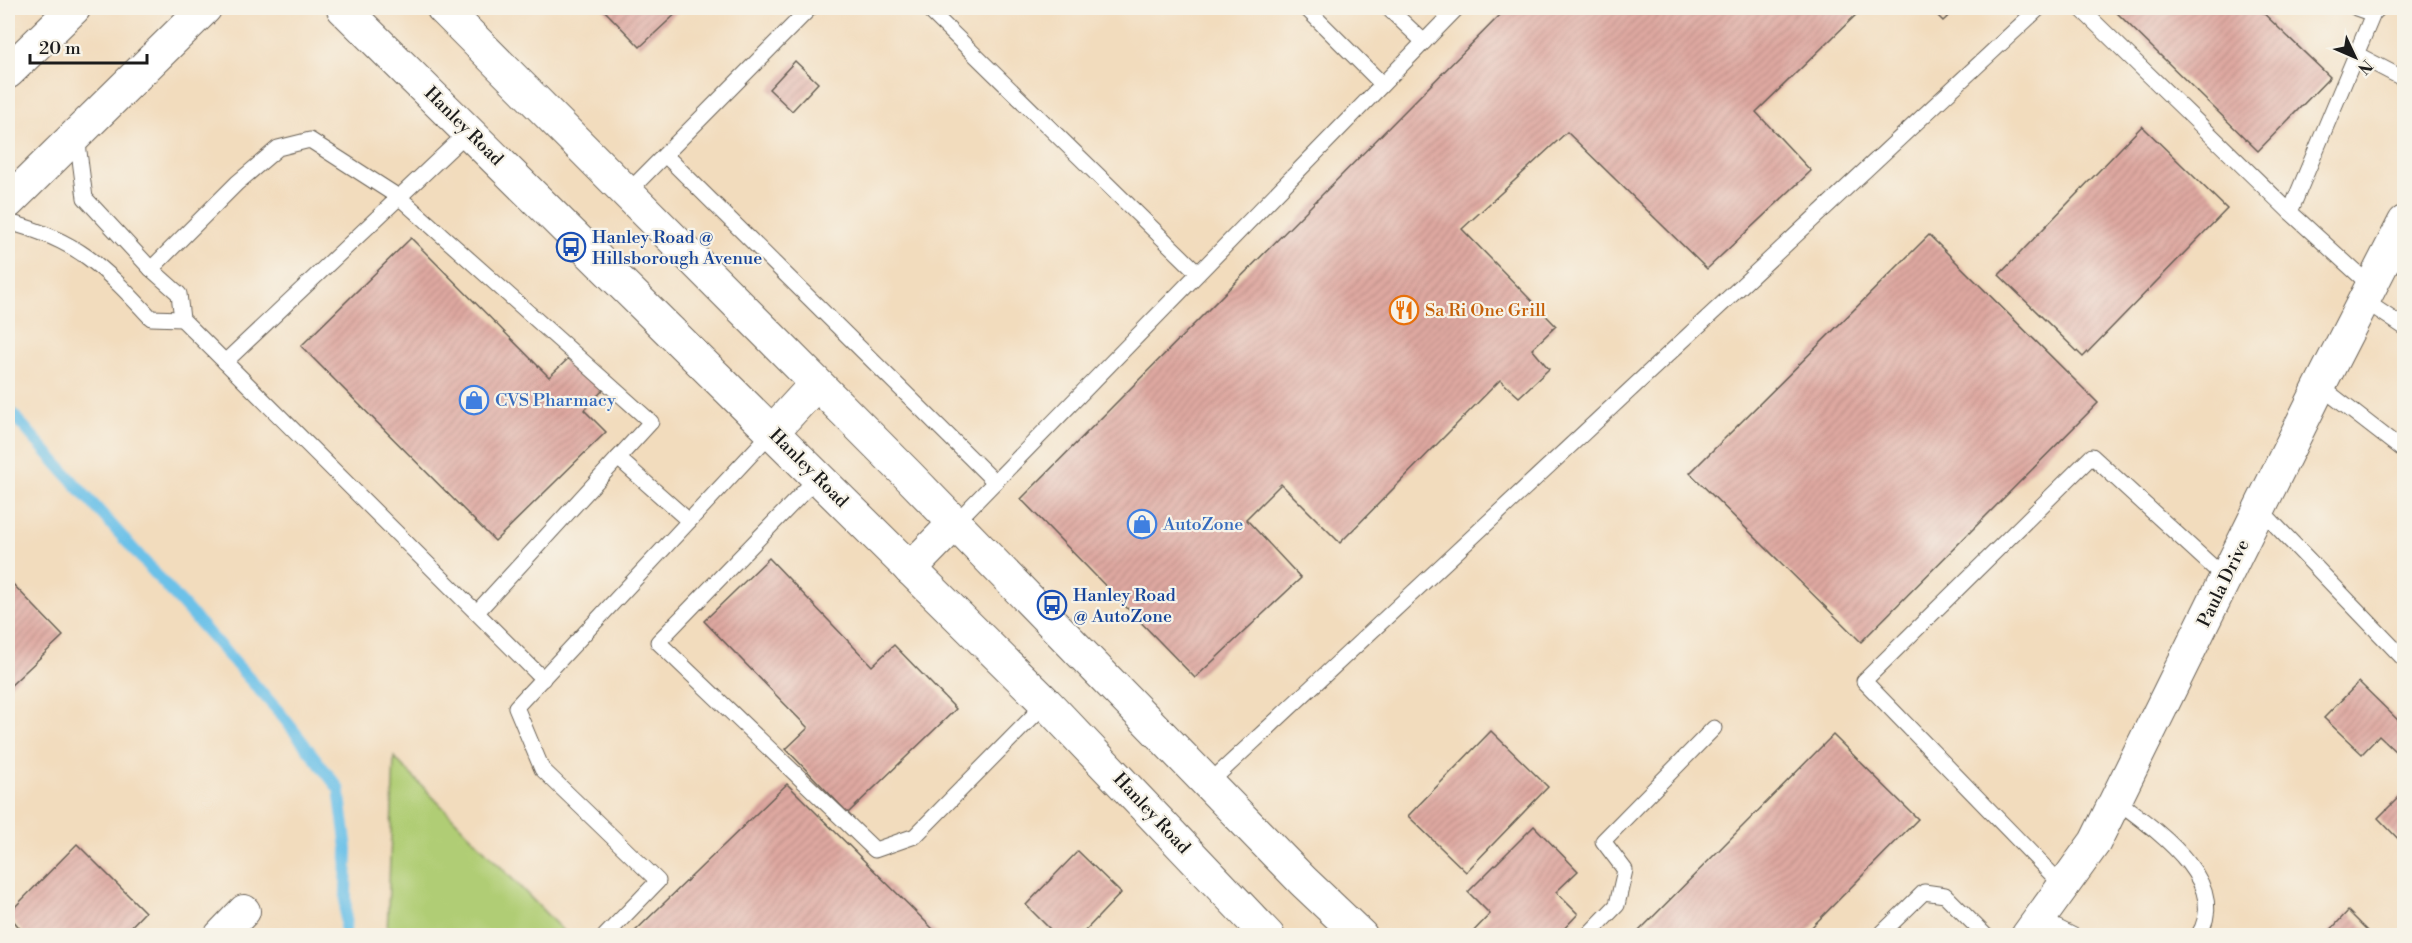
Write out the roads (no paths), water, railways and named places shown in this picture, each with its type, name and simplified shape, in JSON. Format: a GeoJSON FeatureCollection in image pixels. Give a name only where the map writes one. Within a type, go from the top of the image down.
{"type":"FeatureCollection","features":[{"type":"Feature","properties":{"kind":"main road"},"geometry":{"type":"LineString","coordinates":[[8,72],[74,8]]}},
{"type":"Feature","properties":{"kind":"main road"},"geometry":{"type":"LineString","coordinates":[[8,202],[205,8]]}},
{"type":"Feature","properties":{"kind":"main road","name":"Hanley Road"},"geometry":{"type":"LineString","coordinates":[[343,8],[1046,703],[1268,936]]}},
{"type":"Feature","properties":{"kind":"main road"},"geometry":{"type":"LineString","coordinates":[[443,8],[955,523],[1303,880],[1361,936]]}},
{"type":"Feature","properties":{"kind":"main road"},"geometry":{"type":"LineString","coordinates":[[772,432],[816,384]]}},
{"type":"Feature","properties":{"kind":"main road"},"geometry":{"type":"LineString","coordinates":[[910,569],[955,523]]}},
{"type":"Feature","properties":{"kind":"street","name":"Paula Drive"},"geometry":{"type":"LineString","coordinates":[[2033,927],[2095,842],[2320,386],[2404,222]]}},
{"type":"Feature","properties":{"kind":"street"},"geometry":{"type":"LineString","coordinates":[[220,936],[244,911]]}},
{"type":"Feature","properties":{"kind":"lane"},"geometry":{"type":"LineString","coordinates":[[627,193],[810,8]]}},
{"type":"Feature","properties":{"kind":"lane"},"geometry":{"type":"LineString","coordinates":[[927,8],[1198,273]]}},
{"type":"Feature","properties":{"kind":"lane"},"geometry":{"type":"LineString","coordinates":[[1306,8],[1382,84]]}},
{"type":"Feature","properties":{"kind":"lane"},"geometry":{"type":"LineString","coordinates":[[1388,8],[1424,42]]}},
{"type":"Feature","properties":{"kind":"lane"},"geometry":{"type":"LineString","coordinates":[[955,523],[1457,8]]}},
{"type":"Feature","properties":{"kind":"lane"},"geometry":{"type":"LineString","coordinates":[[1209,783],[2039,8]]}},
{"type":"Feature","properties":{"kind":"lane"},"geometry":{"type":"LineString","coordinates":[[2080,8],[2290,212],[2404,327]]}},
{"type":"Feature","properties":{"kind":"lane"},"geometry":{"type":"LineString","coordinates":[[2290,212],[2376,11],[2356,8]]}},
{"type":"Feature","properties":{"kind":"lane"},"geometry":{"type":"LineString","coordinates":[[2356,54],[2404,79]]}},
{"type":"Feature","properties":{"kind":"lane"},"geometry":{"type":"LineString","coordinates":[[225,362],[469,131]]}},
{"type":"Feature","properties":{"kind":"lane"},"geometry":{"type":"LineString","coordinates":[[77,134],[85,198],[151,268],[179,294],[182,319],[543,679]]}},
{"type":"Feature","properties":{"kind":"lane"},"geometry":{"type":"LineString","coordinates":[[151,268],[237,183],[278,148],[310,140],[400,198],[651,422],[477,612]]}},
{"type":"Feature","properties":{"kind":"lane"},"geometry":{"type":"LineString","coordinates":[[665,155],[995,482]]}},
{"type":"Feature","properties":{"kind":"lane"},"geometry":{"type":"LineString","coordinates":[[8,222],[42,231],[72,245],[108,271],[151,318],[182,319]]}},
{"type":"Feature","properties":{"kind":"lane"},"geometry":{"type":"LineString","coordinates":[[2320,386],[2404,451]]}},
{"type":"Feature","properties":{"kind":"lane"},"geometry":{"type":"LineString","coordinates":[[605,936],[658,881],[542,769],[516,707],[772,432]]}},
{"type":"Feature","properties":{"kind":"lane"},"geometry":{"type":"LineString","coordinates":[[2063,886],[1864,681],[2092,456],[2225,578]]}},
{"type":"Feature","properties":{"kind":"lane"},"geometry":{"type":"LineString","coordinates":[[618,458],[689,521]]}},
{"type":"Feature","properties":{"kind":"lane"},"geometry":{"type":"LineString","coordinates":[[818,477],[658,642],[875,850],[915,836],[1046,703]]}},
{"type":"Feature","properties":{"kind":"lane"},"geometry":{"type":"LineString","coordinates":[[2260,509],[2404,659]]}},
{"type":"Feature","properties":{"kind":"lane"},"geometry":{"type":"LineString","coordinates":[[1587,936],[1617,905],[1625,870],[1603,841],[1714,728]]}},
{"type":"Feature","properties":{"kind":"lane"},"geometry":{"type":"LineString","coordinates":[[2116,800],[2158,832],[2185,858],[2202,882],[2208,911],[2198,936]]}},
{"type":"Feature","properties":{"kind":"lane"},"geometry":{"type":"LineString","coordinates":[[1879,936],[1924,892],[1945,895],[1986,936]]}},
{"type":"Feature","properties":{"kind":"lane"},"geometry":{"type":"LineString","coordinates":[[2033,927],[2074,936]]}},
{"type":"Feature","properties":{"kind":"waterway"},"geometry":{"type":"LineString","coordinates":[[8,409],[280,713],[339,789],[347,849],[345,936]]}},
{"type":"Feature","properties":{"kind":"place","name":"Hanley Road @ Hillsborough Avenue"},"geometry":{"type":"Point","coordinates":[571,247]}},
{"type":"Feature","properties":{"kind":"place","name":"Sa Ri One Grill"},"geometry":{"type":"Point","coordinates":[1404,310]}},
{"type":"Feature","properties":{"kind":"place","name":"CVS Pharmacy"},"geometry":{"type":"Point","coordinates":[474,400]}},
{"type":"Feature","properties":{"kind":"place","name":"AutoZone"},"geometry":{"type":"Point","coordinates":[1142,524]}},
{"type":"Feature","properties":{"kind":"place","name":"Hanley Road @ AutoZone"},"geometry":{"type":"Point","coordinates":[1052,605]}}]}
